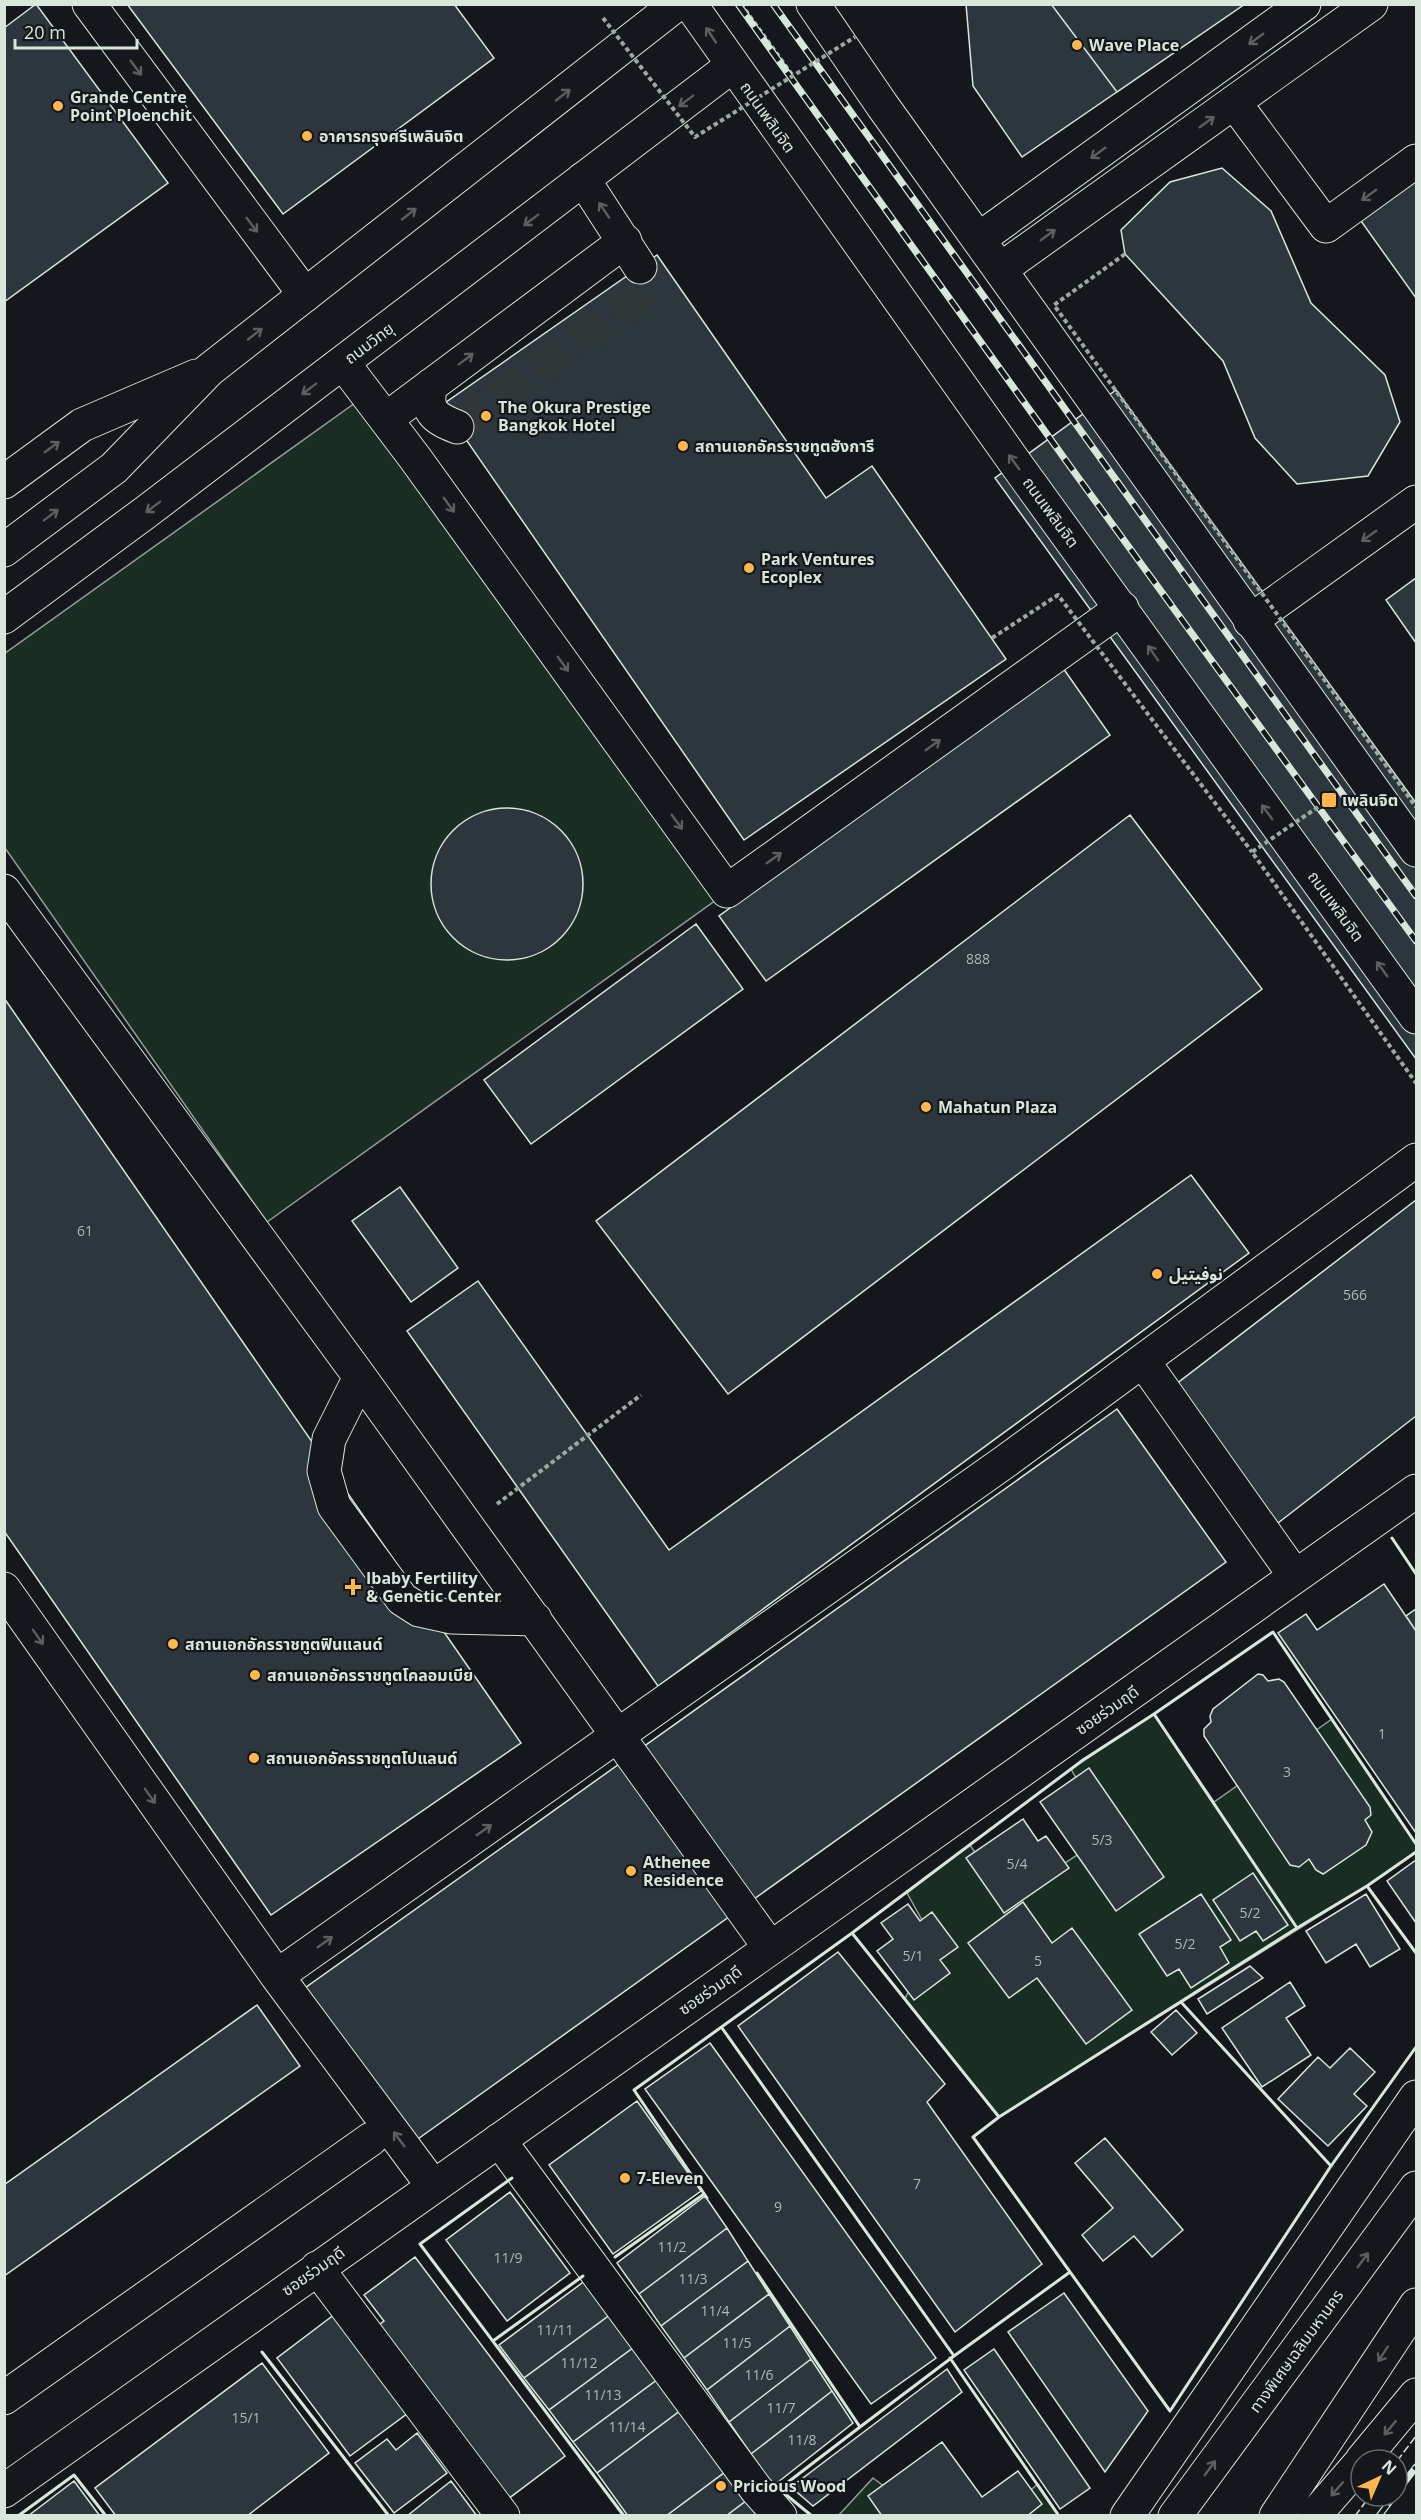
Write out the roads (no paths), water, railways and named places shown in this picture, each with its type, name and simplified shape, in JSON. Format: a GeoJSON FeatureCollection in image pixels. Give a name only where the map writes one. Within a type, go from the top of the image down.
{"type":"FeatureCollection","features":[{"type":"Feature","properties":{"kind":"main road"},"geometry":{"type":"LineString","coordinates":[[88,4],[305,295]]}},
{"type":"Feature","properties":{"kind":"main road"},"geometry":{"type":"LineString","coordinates":[[4,550],[114,468],[209,370],[677,4]]}},
{"type":"Feature","properties":{"kind":"main road","name":"ถนนเพลินจิต"},"geometry":{"type":"LineString","coordinates":[[690,4],[1016,464],[1416,1017]]}},
{"type":"Feature","properties":{"kind":"main road"},"geometry":{"type":"LineString","coordinates":[[813,4],[1250,621],[1416,850]]}},
{"type":"Feature","properties":{"kind":"main road"},"geometry":{"type":"LineString","coordinates":[[979,239],[1304,4]]}},
{"type":"Feature","properties":{"kind":"main road"},"geometry":{"type":"LineString","coordinates":[[1000,269],[1371,4]]}},
{"type":"Feature","properties":{"kind":"main road","name":"ถนนวิทยุ"},"geometry":{"type":"LineString","coordinates":[[4,617],[344,363],[732,66]]}},
{"type":"Feature","properties":{"kind":"main road"},"geometry":{"type":"LineString","coordinates":[[1234,102],[1326,226],[1416,161]]}},
{"type":"Feature","properties":{"kind":"main road"},"geometry":{"type":"LineString","coordinates":[[386,419],[431,386],[633,254],[583,179]]}},
{"type":"Feature","properties":{"kind":"main road"},"geometry":{"type":"LineString","coordinates":[[344,363],[727,891],[1122,608]]}},
{"type":"Feature","properties":{"kind":"main road"},"geometry":{"type":"LineString","coordinates":[[4,482],[82,425],[209,370]]}},
{"type":"Feature","properties":{"kind":"main road"},"geometry":{"type":"LineString","coordinates":[[415,458],[457,427],[441,421],[430,409],[428,400],[431,386]]}},
{"type":"Feature","properties":{"kind":"main road"},"geometry":{"type":"LineString","coordinates":[[1250,621],[1416,502]]}},
{"type":"Feature","properties":{"kind":"main road"},"geometry":{"type":"LineString","coordinates":[[4,891],[772,1946]]}},
{"type":"Feature","properties":{"kind":"main road"},"geometry":{"type":"LineString","coordinates":[[277,1976],[987,1475],[1416,1160]]}},
{"type":"Feature","properties":{"kind":"main road"},"geometry":{"type":"LineString","coordinates":[[1143,1360],[1295,1576]]}},
{"type":"Feature","properties":{"kind":"main road"},"geometry":{"type":"LineString","coordinates":[[360,1377],[329,1438],[324,1471],[334,1506],[402,1599],[419,1610],[451,1617],[535,1619]]}},
{"type":"Feature","properties":{"kind":"main road","name":"ซอยร่วมฤดี"},"geometry":{"type":"LineString","coordinates":[[4,2491],[1416,1491]]}},
{"type":"Feature","properties":{"kind":"main road"},"geometry":{"type":"LineString","coordinates":[[4,1589],[277,1976],[433,2186]]}},
{"type":"Feature","properties":{"kind":"main road"},"geometry":{"type":"LineString","coordinates":[[1127,2516],[1416,2097]]}},
{"type":"Feature","properties":{"kind":"main road"},"geometry":{"type":"LineString","coordinates":[[4,2398],[371,2139]]}},
{"type":"Feature","properties":{"kind":"main road"},"geometry":{"type":"LineString","coordinates":[[499,2139],[756,2489],[780,2516]]}},
{"type":"Feature","properties":{"kind":"main road","name":"ทางพิเศษเฉลิมมหานคร"},"geometry":{"type":"LineString","coordinates":[[1175,2516],[1416,2188]]}},
{"type":"Feature","properties":{"kind":"main road"},"geometry":{"type":"LineString","coordinates":[[317,2268],[503,2516]]}},
{"type":"Feature","properties":{"kind":"main road"},"geometry":{"type":"LineString","coordinates":[[1276,2516],[1416,2305]]}},
{"type":"Feature","properties":{"kind":"main road"},"geometry":{"type":"LineString","coordinates":[[1373,2448],[1416,2395]]}},
{"type":"Feature","properties":{"kind":"main road"},"geometry":{"type":"LineString","coordinates":[[1314,2516],[1349,2476]]}},
{"type":"Feature","properties":{"kind":"tunnel"},"geometry":{"type":"LineString","coordinates":[[457,427],[532,371],[639,297],[647,286],[647,274],[640,267]]}},
{"type":"Feature","properties":{"kind":"railway"},"geometry":{"type":"LineString","coordinates":[[738,4],[1072,469],[1416,941]]}},
{"type":"Feature","properties":{"kind":"railway"},"geometry":{"type":"LineString","coordinates":[[773,4],[1416,896]]}},
{"type":"Feature","properties":{"kind":"railway"},"geometry":{"type":"LineString","coordinates":[[1409,2476],[1416,2467]]}},
{"type":"Feature","properties":{"kind":"railway"},"geometry":{"type":"LineString","coordinates":[[1379,2516],[1385,2508]]}},
{"type":"Feature","properties":{"kind":"place","name":"Wave Place"},"geometry":{"type":"Point","coordinates":[1077,45]}},
{"type":"Feature","properties":{"kind":"place","name":"Grande Centre Point Ploenchit"},"geometry":{"type":"Point","coordinates":[58,106]}},
{"type":"Feature","properties":{"kind":"place","name":"อาคารกรุงศรีเพลินจิต"},"geometry":{"type":"Point","coordinates":[307,136]}},
{"type":"Feature","properties":{"kind":"place","name":"The Okura Prestige Bangkok Hotel"},"geometry":{"type":"Point","coordinates":[486,416]}},
{"type":"Feature","properties":{"kind":"place","name":"สถานเอกอัครราชทูตฮังการี"},"geometry":{"type":"Point","coordinates":[683,446]}},
{"type":"Feature","properties":{"kind":"place","name":"Park Ventures Ecoplex"},"geometry":{"type":"Point","coordinates":[749,568]}},
{"type":"Feature","properties":{"kind":"place","name":"เพลินจิต"},"geometry":{"type":"Point","coordinates":[1329,800]}},
{"type":"Feature","properties":{"kind":"place","name":"Mahatun Plaza"},"geometry":{"type":"Point","coordinates":[926,1107]}},
{"type":"Feature","properties":{"kind":"place","name":"نوفيتيل"},"geometry":{"type":"Point","coordinates":[1157,1274]}},
{"type":"Feature","properties":{"kind":"place","name":"Ibaby Fertility & Genetic Center"},"geometry":{"type":"Point","coordinates":[353,1587]}},
{"type":"Feature","properties":{"kind":"place","name":"สถานเอกอัครราชทูตฟินแลนด์"},"geometry":{"type":"Point","coordinates":[173,1644]}},
{"type":"Feature","properties":{"kind":"place","name":"สถานเอกอัครราชทูตโคลอมเบีย"},"geometry":{"type":"Point","coordinates":[255,1675]}},
{"type":"Feature","properties":{"kind":"place","name":"สถานเอกอัครราชทูตโปแลนด์"},"geometry":{"type":"Point","coordinates":[254,1758]}},
{"type":"Feature","properties":{"kind":"place","name":"Athenee Residence"},"geometry":{"type":"Point","coordinates":[631,1871]}},
{"type":"Feature","properties":{"kind":"place","name":"7-Eleven"},"geometry":{"type":"Point","coordinates":[625,2178]}},
{"type":"Feature","properties":{"kind":"place","name":"Pricious Wood"},"geometry":{"type":"Point","coordinates":[721,2486]}}]}
